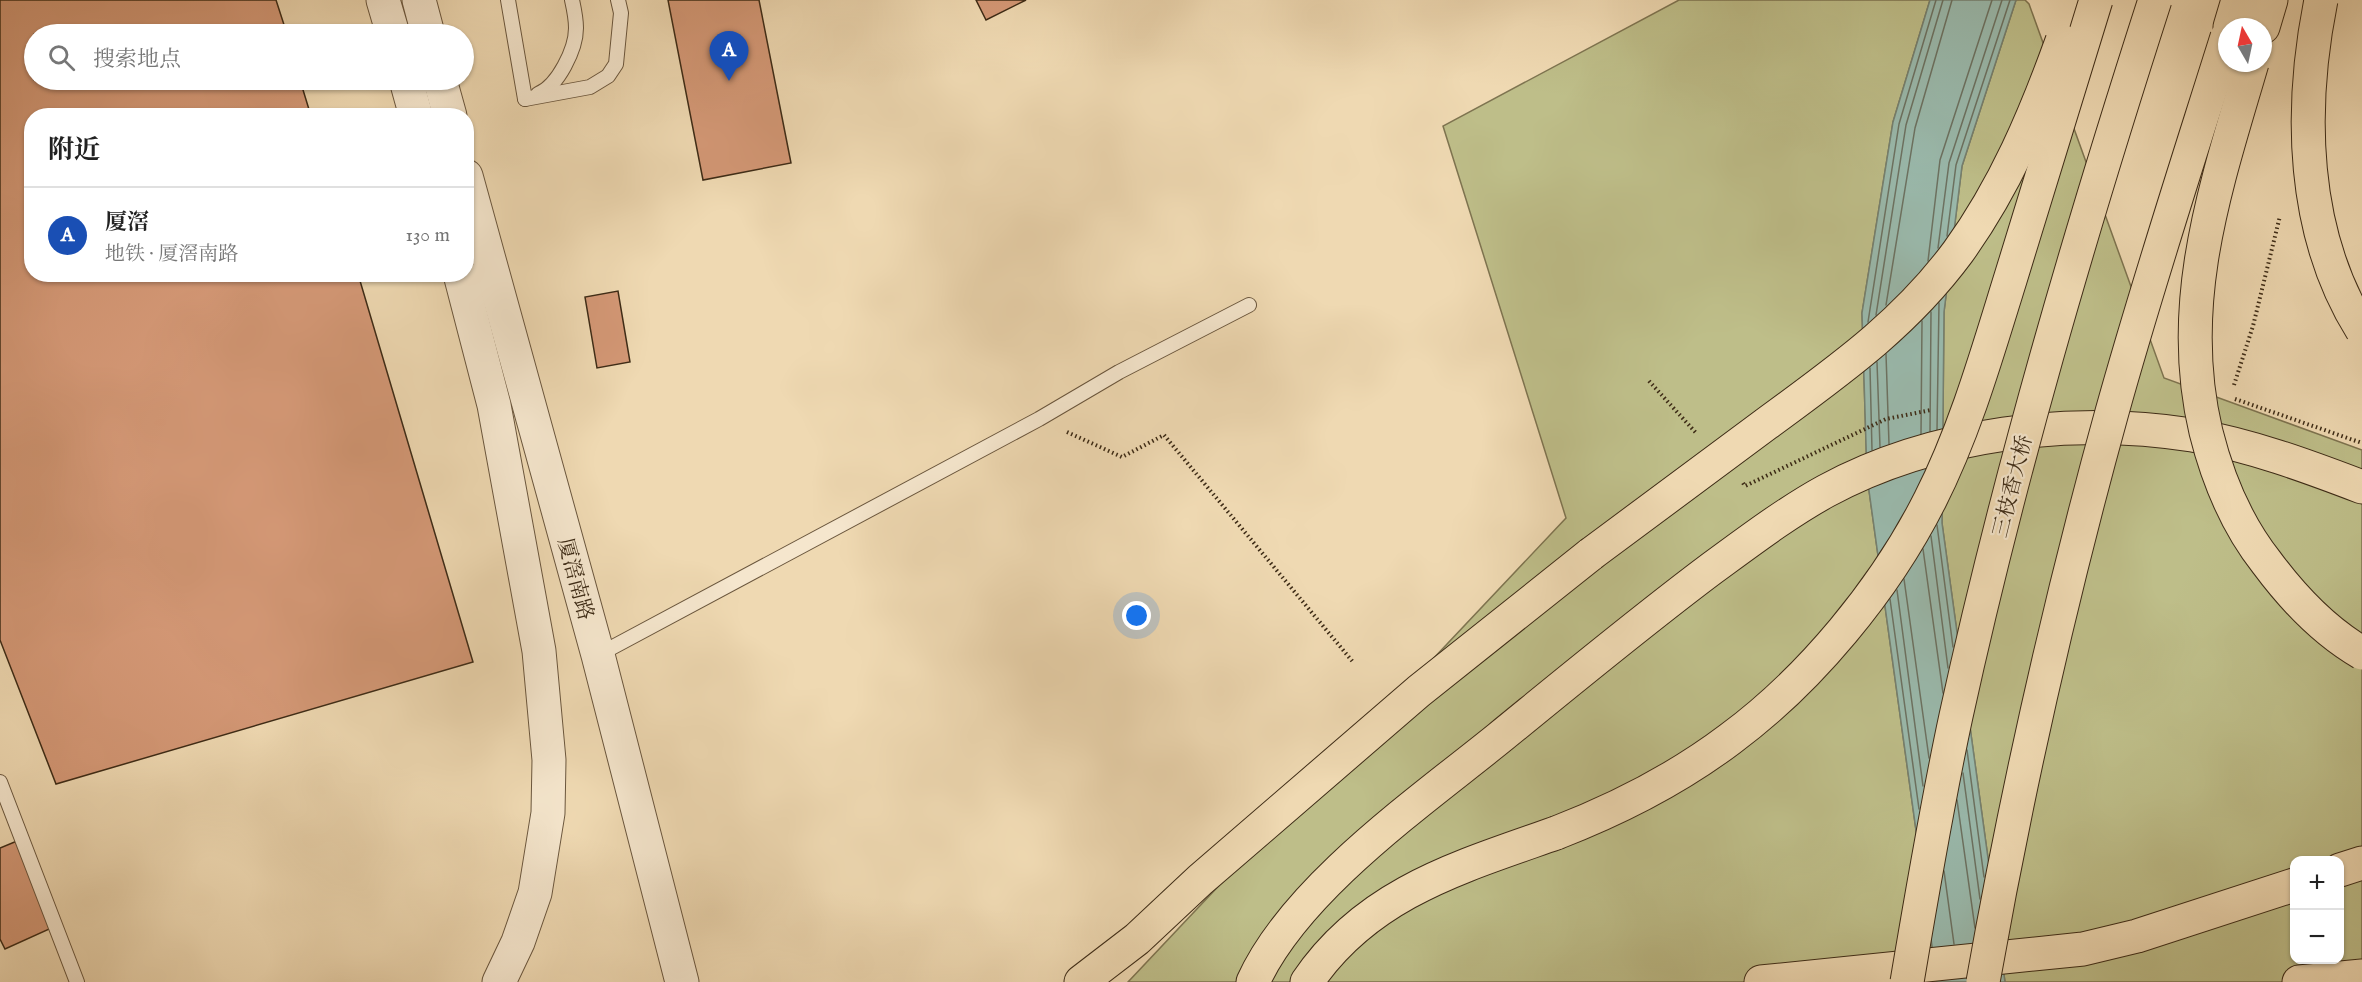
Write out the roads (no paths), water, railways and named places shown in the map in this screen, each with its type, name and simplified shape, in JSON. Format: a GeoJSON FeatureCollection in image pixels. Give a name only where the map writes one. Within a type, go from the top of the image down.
{"type":"FeatureCollection","features":[{"type":"Feature","properties":{"kind":"main road"},"geometry":{"type":"LineString","coordinates":[[1081,982],[1137,939],[1209,873],[1402,706],[1591,554],[1863,352],[1924,292],[1977,225],[2016,157],[2044,92],[2077,0]]}},
{"type":"Feature","properties":{"kind":"main road"},"geometry":{"type":"LineString","coordinates":[[1308,982],[1337,944],[1380,907],[1402,894],[1452,871],[1590,820],[1653,789],[1707,756],[1733,737],[1788,689],[1820,656],[1872,592],[1902,548],[1941,476],[1971,398],[2096,0]]}},
{"type":"Feature","properties":{"kind":"main road","name":"三枝香大桥"},"geometry":{"type":"LineString","coordinates":[[1907,982],[1937,809],[1956,716],[2010,491],[2065,290],[2155,0]]}},
{"type":"Feature","properties":{"kind":"main road"},"geometry":{"type":"LineString","coordinates":[[2233,18],[2238,0]]}},
{"type":"Feature","properties":{"kind":"main road"},"geometry":{"type":"LineString","coordinates":[[2266,18],[2271,0]]}},
{"type":"Feature","properties":{"kind":"main road"},"geometry":{"type":"LineString","coordinates":[[2321,0],[2310,72],[2308,136],[2310,165],[2325,244],[2346,302],[2362,330]]}},
{"type":"Feature","properties":{"kind":"main road"},"geometry":{"type":"LineString","coordinates":[[1983,982],[2035,718],[2084,521],[2116,400],[2218,66]]}},
{"type":"Feature","properties":{"kind":"main road"},"geometry":{"type":"LineString","coordinates":[[2249,72],[2220,172],[2204,240],[2194,321],[2198,396],[2217,472],[2246,534],[2272,570],[2304,606],[2339,638],[2362,653]]}},
{"type":"Feature","properties":{"kind":"main road"},"geometry":{"type":"LineString","coordinates":[[1253,982],[1272,947],[1287,927],[1370,843],[1646,618],[1788,515],[1824,492],[1884,464],[1919,452],[1975,439],[2088,428],[2131,428],[2212,440],[2253,450],[2312,467],[2362,487]]}},
{"type":"Feature","properties":{"kind":"main road"},"geometry":{"type":"LineString","coordinates":[[2344,869],[2362,863]]}},
{"type":"Feature","properties":{"kind":"main road"},"geometry":{"type":"LineString","coordinates":[[1761,982],[2060,952],[2111,943],[2290,887]]}},
{"type":"Feature","properties":{"kind":"main road"},"geometry":{"type":"LineString","coordinates":[[2299,982],[2362,976]]}},
{"type":"Feature","properties":{"kind":"street"},"geometry":{"type":"LineString","coordinates":[[383,0],[390,24]]}},
{"type":"Feature","properties":{"kind":"street"},"geometry":{"type":"LineString","coordinates":[[418,0],[425,24]]}},
{"type":"Feature","properties":{"kind":"street"},"geometry":{"type":"LineString","coordinates":[[409,90],[414,108]]}},
{"type":"Feature","properties":{"kind":"street"},"geometry":{"type":"LineString","coordinates":[[443,90],[448,108]]}},
{"type":"Feature","properties":{"kind":"street","name":"厦滘南路"},"geometry":{"type":"LineString","coordinates":[[474,205],[598,656],[682,982]]}},
{"type":"Feature","properties":{"kind":"street"},"geometry":{"type":"LineString","coordinates":[[462,282],[494,405],[507,475],[539,651],[549,760],[548,813],[535,893],[518,942],[499,982]]}},
{"type":"Feature","properties":{"kind":"lane"},"geometry":{"type":"LineString","coordinates":[[508,0],[525,99]]}},
{"type":"Feature","properties":{"kind":"lane"},"geometry":{"type":"LineString","coordinates":[[525,99],[549,90],[570,56],[577,29],[572,0]]}},
{"type":"Feature","properties":{"kind":"lane"},"geometry":{"type":"LineString","coordinates":[[525,99],[590,87],[608,76],[616,64],[621,13],[618,0]]}},
{"type":"Feature","properties":{"kind":"lane"},"geometry":{"type":"LineString","coordinates":[[598,656],[1039,419],[1119,372],[1249,305]]}},
{"type":"Feature","properties":{"kind":"lane"},"geometry":{"type":"LineString","coordinates":[[0,782],[77,982]]}},
{"type":"Feature","properties":{"kind":"water"},"geometry":{"type":"Polygon","coordinates":[[[1930,0],[2016,0],[1962,166],[1944,312],[1942,523],[2005,982],[1937,982],[1867,476],[1862,313],[1893,122],[1930,0]]]}},
{"type":"Feature","properties":{"kind":"place","name":"厦滘"},"geometry":{"type":"Point","coordinates":[729,81]}}]}
